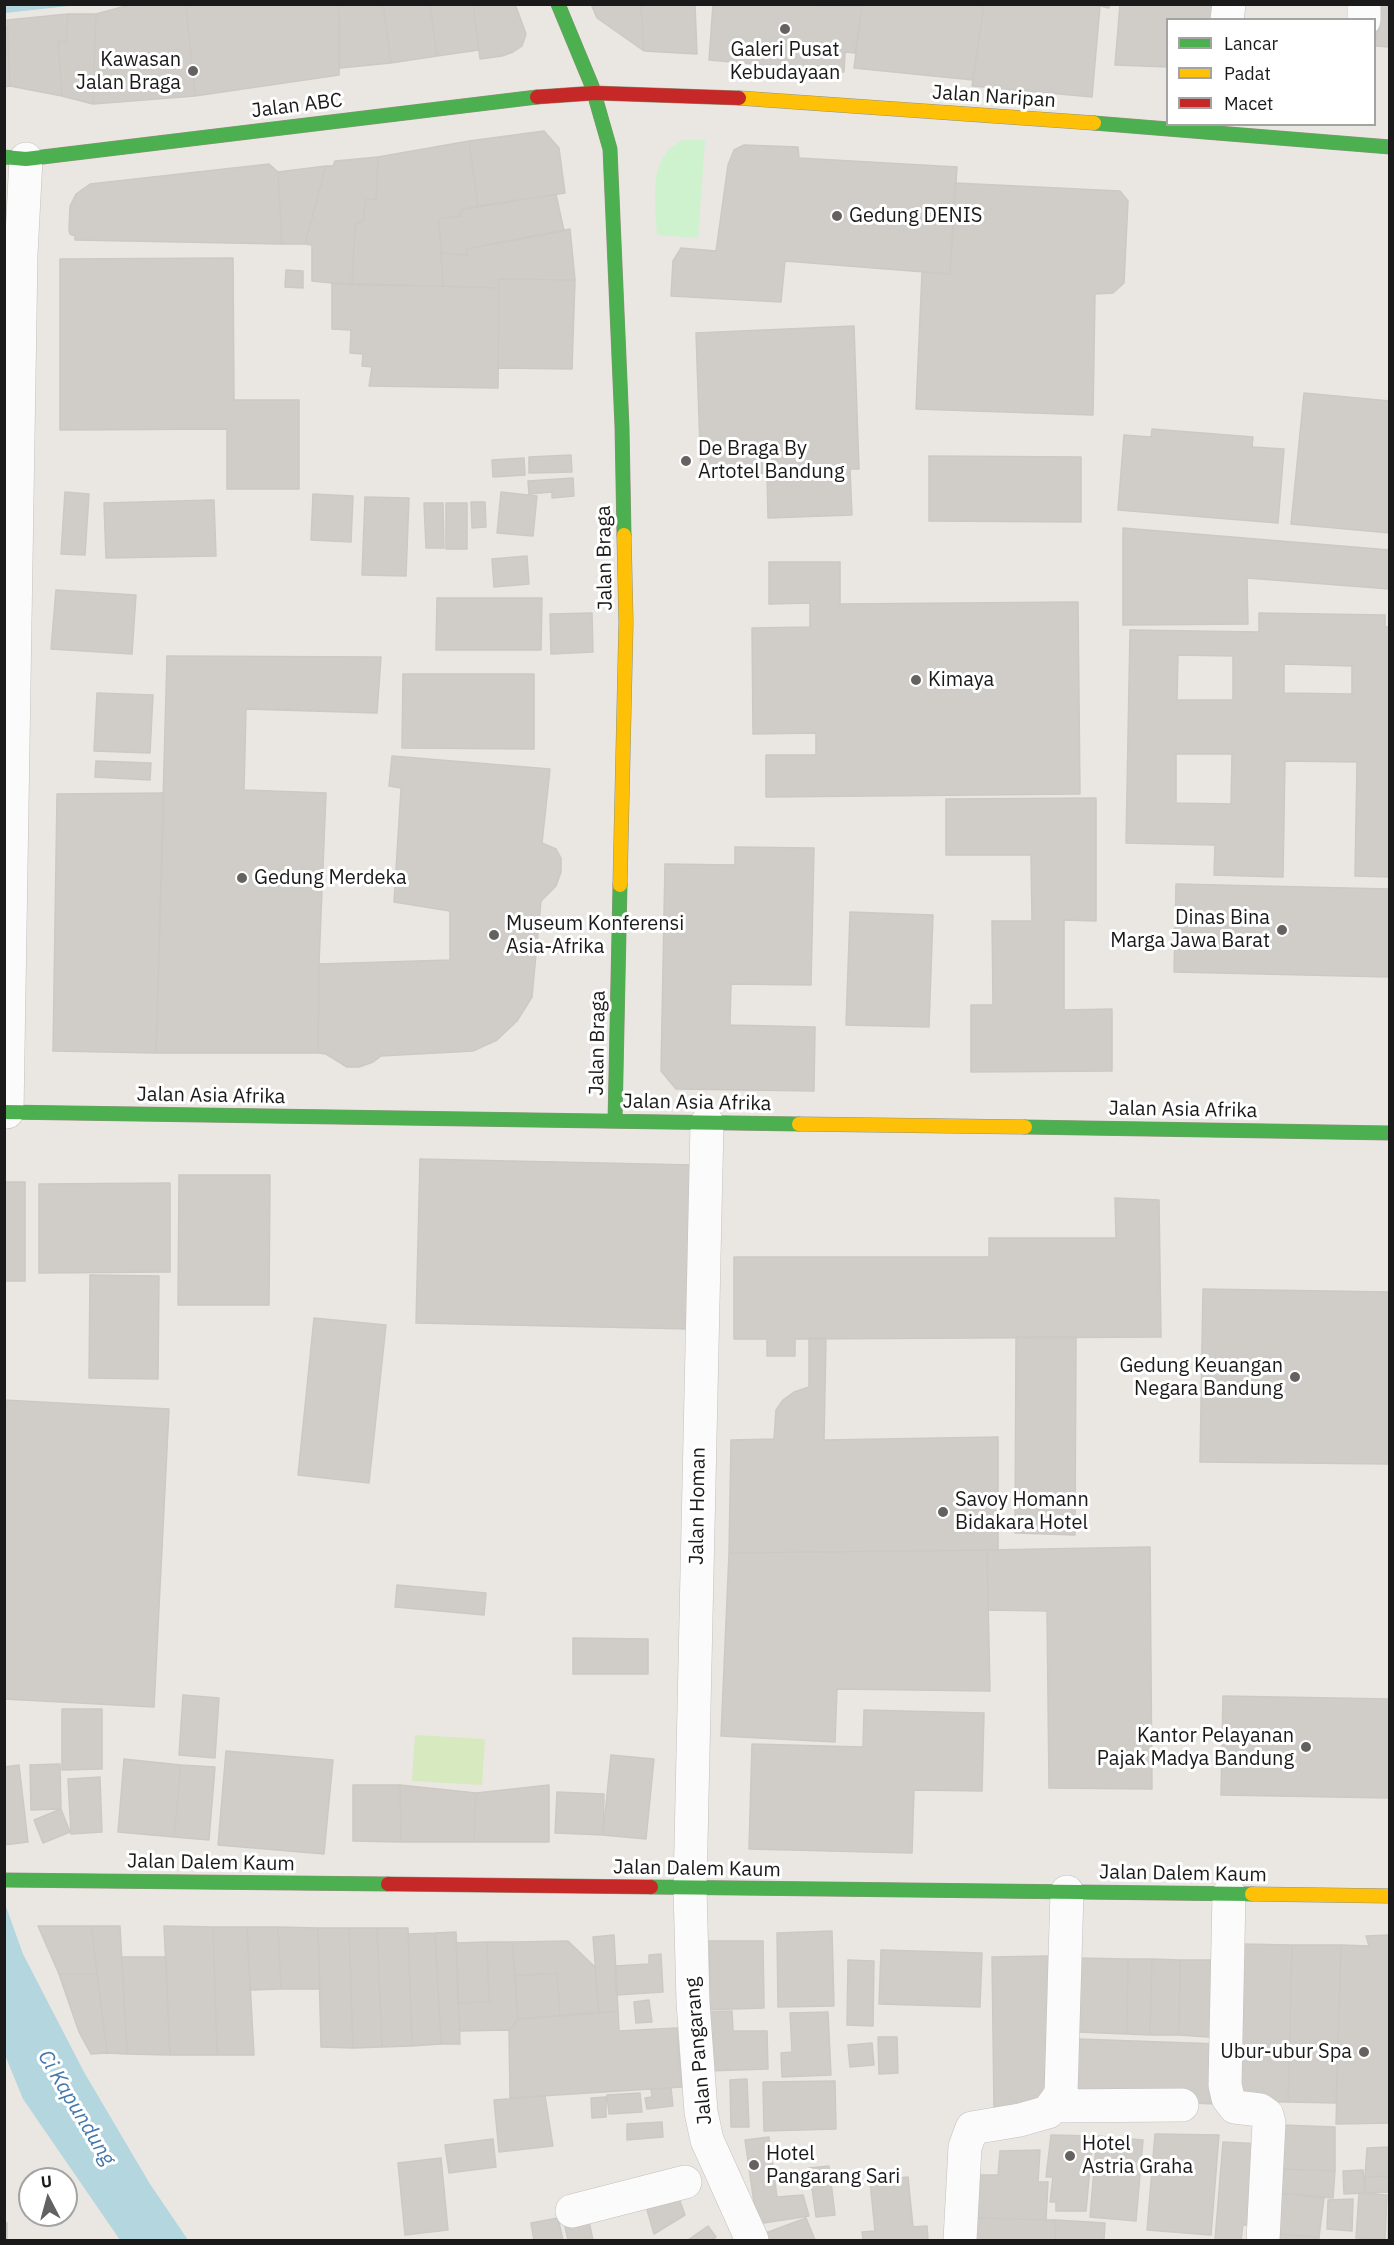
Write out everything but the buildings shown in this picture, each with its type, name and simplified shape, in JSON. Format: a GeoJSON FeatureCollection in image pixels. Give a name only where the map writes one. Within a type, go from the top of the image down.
{"type":"FeatureCollection","features":[{"type":"Feature","properties":{"kind":"main road","name":"Jalan Braga"},"geometry":{"type":"LineString","coordinates":[[558,4],[595,93],[611,149],[622,427],[626,610],[615,1121]]}},
{"type":"Feature","properties":{"kind":"main road","name":"Jalan Naripan"},"geometry":{"type":"LineString","coordinates":[[595,93],[698,95],[1166,125]]}},
{"type":"Feature","properties":{"kind":"main road","name":"Jalan ABC"},"geometry":{"type":"LineString","coordinates":[[15,158],[543,96],[595,93]]}},
{"type":"Feature","properties":{"kind":"main road","name":"Jalan Naripan"},"geometry":{"type":"LineString","coordinates":[[1185,126],[1369,139]]}},
{"type":"Feature","properties":{"kind":"main road","name":"Jalan Asia Afrika"},"geometry":{"type":"LineString","coordinates":[[6,1112],[1389,1132]]}},
{"type":"Feature","properties":{"kind":"main road","name":"Jalan Dalem Kaum"},"geometry":{"type":"LineString","coordinates":[[4,1880],[1389,1896]]}},
{"type":"Feature","properties":{"kind":"street"},"geometry":{"type":"LineString","coordinates":[[6,1112],[15,158]]}},
{"type":"Feature","properties":{"kind":"street","name":"Jalan Homan"},"geometry":{"type":"LineString","coordinates":[[690,1888],[707,1123]]}},
{"type":"Feature","properties":{"kind":"street","name":"Jalan Pangarang"},"geometry":{"type":"LineString","coordinates":[[690,1888],[693,2002],[701,2112],[707,2140],[752,2241]]}},
{"type":"Feature","properties":{"kind":"street"},"geometry":{"type":"LineString","coordinates":[[960,2241],[965,2147],[972,2128],[1020,2120],[1048,2112],[1061,2094],[1067,1892]]}},
{"type":"Feature","properties":{"kind":"street"},"geometry":{"type":"LineString","coordinates":[[1229,1894],[1226,2085],[1228,2098],[1235,2106],[1260,2110],[1267,2115],[1269,2123],[1263,2241]]}},
{"type":"Feature","properties":{"kind":"street"},"geometry":{"type":"LineString","coordinates":[[1053,2106],[1182,2105]]}},
{"type":"Feature","properties":{"kind":"street"},"geometry":{"type":"LineString","coordinates":[[572,2211],[685,2182]]}},
{"type":"Feature","properties":{"kind":"green space"},"geometry":{"type":"Polygon","coordinates":[[[683,140],[705,140],[698,238],[657,235],[655,194],[658,169],[671,148],[683,140]]]}},
{"type":"Feature","properties":{"kind":"green space"},"geometry":{"type":"Polygon","coordinates":[[[415,1735],[485,1739],[482,1785],[412,1781],[415,1735]]]}},
{"type":"Feature","properties":{"kind":"water"},"geometry":{"type":"Polygon","coordinates":[[[5,4],[78,4],[78,5],[5,13],[5,4]]]}},
{"type":"Feature","properties":{"kind":"water","name":"Ci Kapundung"},"geometry":{"type":"Polygon","coordinates":[[[4,1901],[23,1954],[84,2072],[150,2184],[188,2240],[120,2240],[78,2179],[78,2167],[70,2167],[23,2099],[5,2055],[4,1901]]]}},
{"type":"Feature","properties":{"kind":"traffic: fast"},"geometry":{"type":"LineString","coordinates":[[558,4],[592,86],[610,149],[622,427],[624,535]]}},
{"type":"Feature","properties":{"kind":"traffic: fast"},"geometry":{"type":"LineString","coordinates":[[4,157],[26,159],[537,97]]}},
{"type":"Feature","properties":{"kind":"traffic: fast"},"geometry":{"type":"LineString","coordinates":[[1094,123],[1390,147]]}},
{"type":"Feature","properties":{"kind":"traffic: fast"},"geometry":{"type":"LineString","coordinates":[[615,1121],[620,885]]}},
{"type":"Feature","properties":{"kind":"traffic: fast"},"geometry":{"type":"LineString","coordinates":[[4,1112],[799,1124]]}},
{"type":"Feature","properties":{"kind":"traffic: fast"},"geometry":{"type":"LineString","coordinates":[[1025,1127],[1390,1133]]}},
{"type":"Feature","properties":{"kind":"traffic: fast"},"geometry":{"type":"LineString","coordinates":[[4,1880],[388,1884]]}},
{"type":"Feature","properties":{"kind":"traffic: fast"},"geometry":{"type":"LineString","coordinates":[[651,1887],[1252,1894]]}},
{"type":"Feature","properties":{"kind":"traffic: slow"},"geometry":{"type":"LineString","coordinates":[[739,98],[1094,123]]}},
{"type":"Feature","properties":{"kind":"traffic: slow"},"geometry":{"type":"LineString","coordinates":[[620,885],[626,622],[624,535]]}},
{"type":"Feature","properties":{"kind":"traffic: slow"},"geometry":{"type":"LineString","coordinates":[[799,1124],[1025,1127]]}},
{"type":"Feature","properties":{"kind":"traffic: slow"},"geometry":{"type":"LineString","coordinates":[[1252,1894],[1390,1896]]}},
{"type":"Feature","properties":{"kind":"traffic: jam"},"geometry":{"type":"LineString","coordinates":[[537,97],[595,93],[739,98]]}},
{"type":"Feature","properties":{"kind":"traffic: jam"},"geometry":{"type":"LineString","coordinates":[[388,1884],[651,1887]]}},
{"type":"Feature","properties":{"kind":"place","name":"Galeri Pusat Kebudayaan"},"geometry":{"type":"Point","coordinates":[785,29]}},
{"type":"Feature","properties":{"kind":"place","name":"Kawasan Jalan Braga"},"geometry":{"type":"Point","coordinates":[193,71]}},
{"type":"Feature","properties":{"kind":"place","name":"Gedung DENIS"},"geometry":{"type":"Point","coordinates":[837,216]}},
{"type":"Feature","properties":{"kind":"place","name":"De Braga By Artotel Bandung"},"geometry":{"type":"Point","coordinates":[686,461]}},
{"type":"Feature","properties":{"kind":"place","name":"Kimaya"},"geometry":{"type":"Point","coordinates":[916,680]}},
{"type":"Feature","properties":{"kind":"place","name":"Gedung Merdeka"},"geometry":{"type":"Point","coordinates":[242,878]}},
{"type":"Feature","properties":{"kind":"place","name":"Dinas Bina Marga Jawa Barat"},"geometry":{"type":"Point","coordinates":[1282,930]}},
{"type":"Feature","properties":{"kind":"place","name":"Museum Konferensi Asia-Afrika"},"geometry":{"type":"Point","coordinates":[494,935]}},
{"type":"Feature","properties":{"kind":"place","name":"Gedung Keuangan Negara Bandung"},"geometry":{"type":"Point","coordinates":[1295,1377]}},
{"type":"Feature","properties":{"kind":"place","name":"Savoy Homann Bidakara Hotel"},"geometry":{"type":"Point","coordinates":[943,1512]}},
{"type":"Feature","properties":{"kind":"place","name":"Kantor Pelayanan Pajak Madya Bandung"},"geometry":{"type":"Point","coordinates":[1306,1747]}},
{"type":"Feature","properties":{"kind":"place","name":"Ubur-ubur Spa"},"geometry":{"type":"Point","coordinates":[1364,2052]}},
{"type":"Feature","properties":{"kind":"place","name":"Hotel Astria Graha"},"geometry":{"type":"Point","coordinates":[1070,2156]}},
{"type":"Feature","properties":{"kind":"place","name":"Hotel Pangarang Sari"},"geometry":{"type":"Point","coordinates":[754,2165]}}]}
